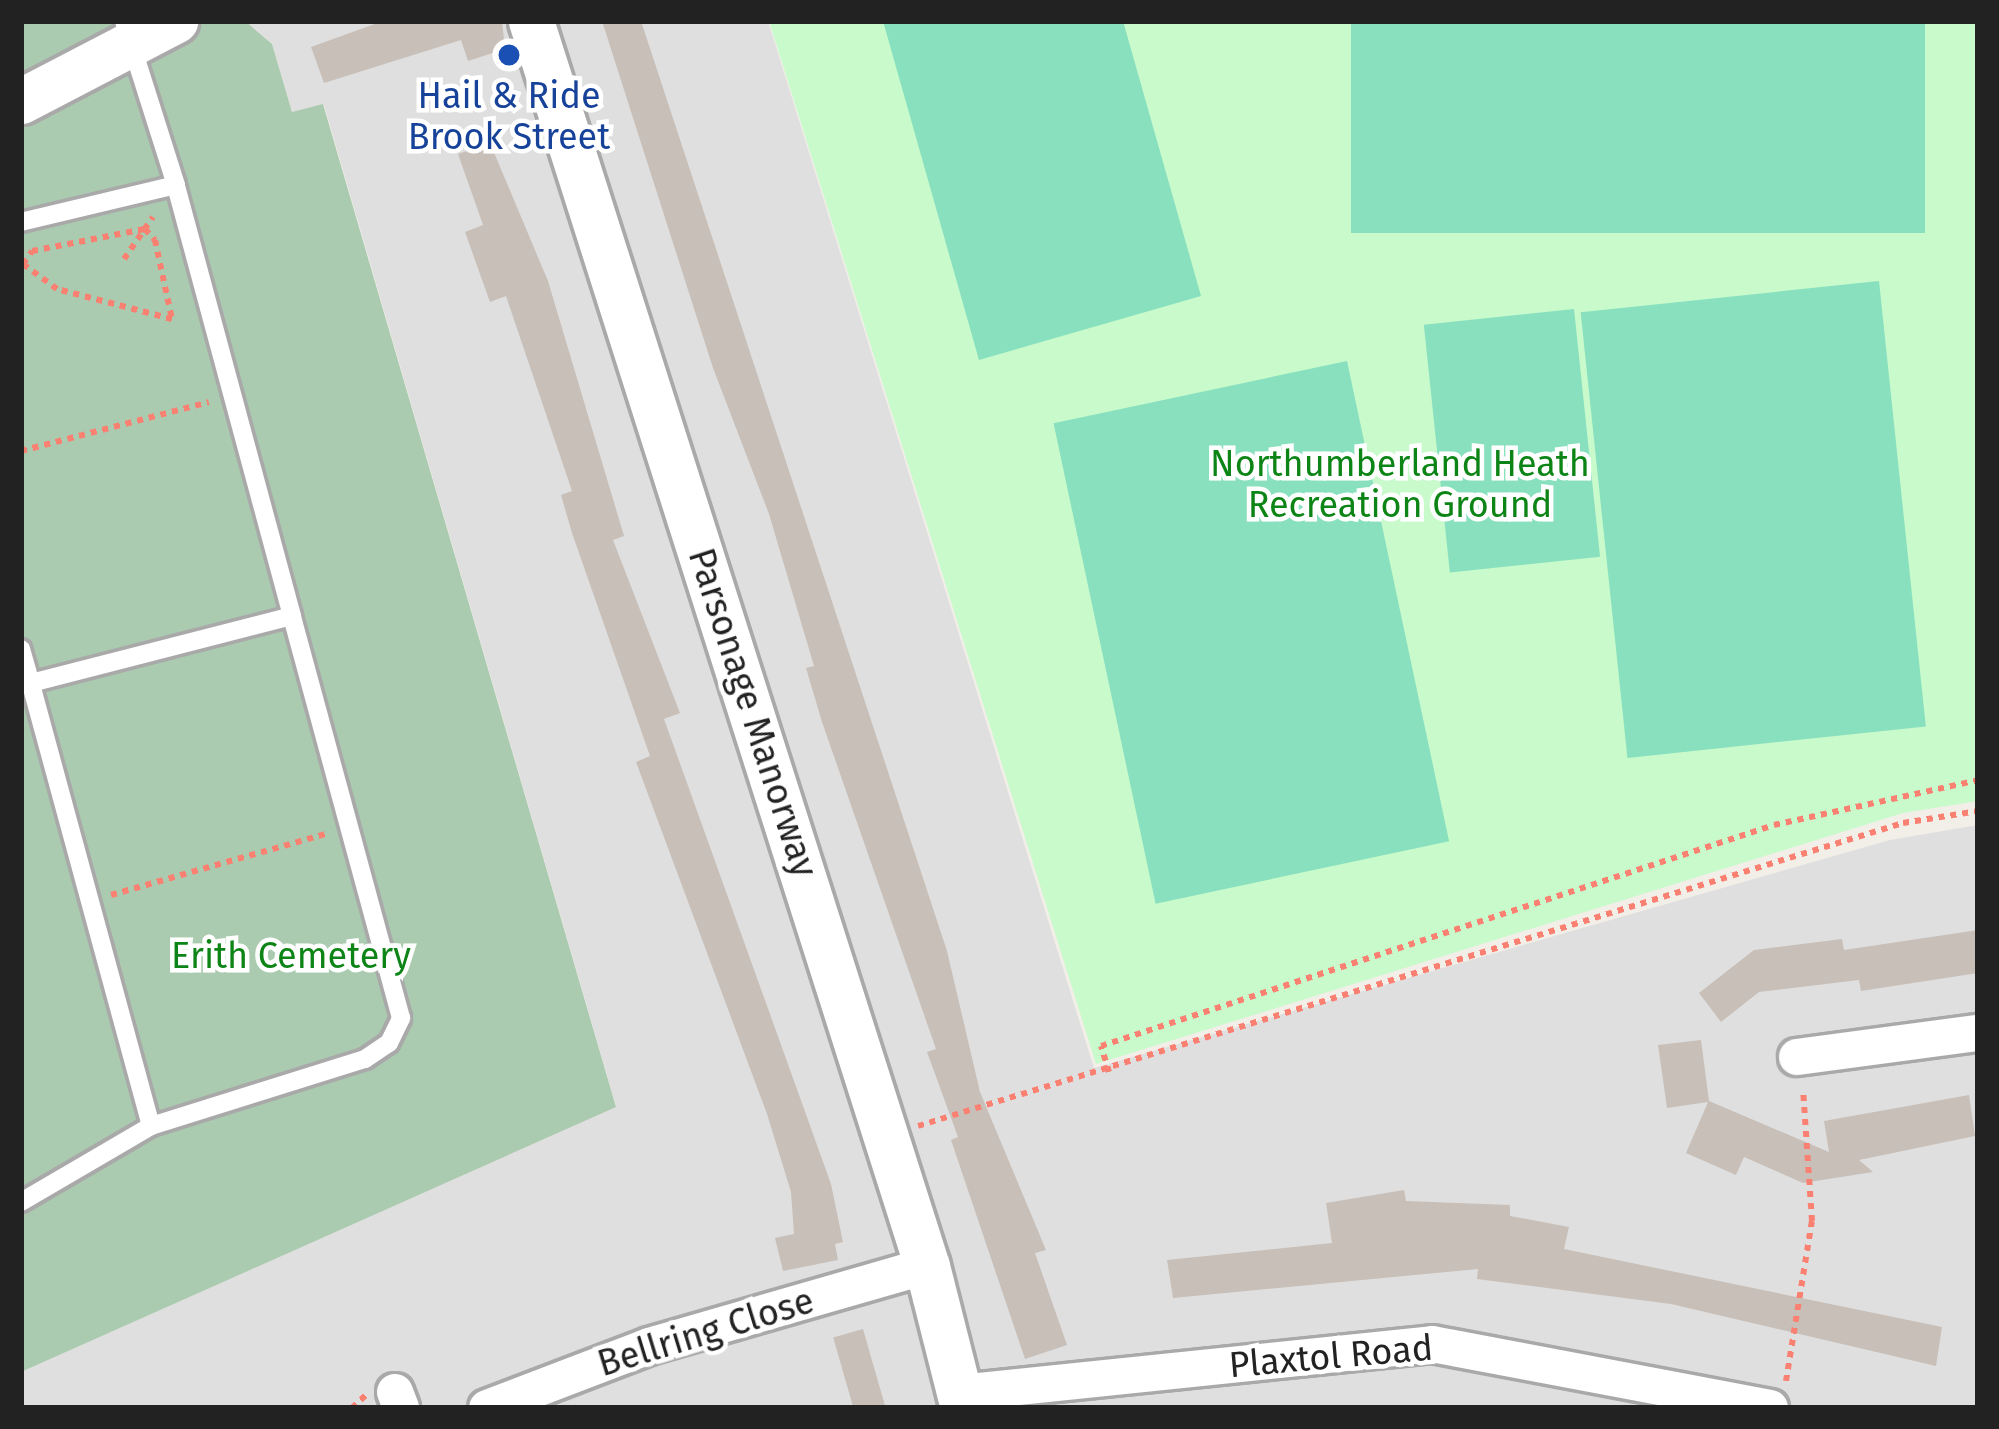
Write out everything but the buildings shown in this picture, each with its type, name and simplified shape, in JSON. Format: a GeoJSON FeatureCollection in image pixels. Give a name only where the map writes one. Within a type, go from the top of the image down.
{"type":"FeatureCollection","features":[{"type":"Feature","properties":{"kind":"street","name":"Parsonage Manorway"},"geometry":{"type":"LineString","coordinates":[[531,21],[927,1266],[962,1400]]}},
{"type":"Feature","properties":{"kind":"street"},"geometry":{"type":"LineString","coordinates":[[21,101],[145,28]]}},
{"type":"Feature","properties":{"kind":"street"},"geometry":{"type":"LineString","coordinates":[[1797,1057],[1978,1034]]}},
{"type":"Feature","properties":{"kind":"street","name":"Bellring Close"},"geometry":{"type":"LineString","coordinates":[[487,1408],[649,1346],[927,1266]]}},
{"type":"Feature","properties":{"kind":"street","name":"Plaxtol Road"},"geometry":{"type":"LineString","coordinates":[[962,1400],[1432,1344],[1777,1399]]}},
{"type":"Feature","properties":{"kind":"lane"},"geometry":{"type":"LineString","coordinates":[[21,1202],[151,1126],[364,1059],[389,1043],[400,1018],[176,185],[145,28]]}},
{"type":"Feature","properties":{"kind":"lane"},"geometry":{"type":"LineString","coordinates":[[21,222],[176,185]]}},
{"type":"Feature","properties":{"kind":"lane"},"geometry":{"type":"LineString","coordinates":[[26,684],[292,616]]}},
{"type":"Feature","properties":{"kind":"lane"},"geometry":{"type":"LineString","coordinates":[[21,649],[26,684],[151,1126]]}},
{"type":"Feature","properties":{"kind":"path"},"geometry":{"type":"LineString","coordinates":[[124,259],[176,185]]}},
{"type":"Feature","properties":{"kind":"path"},"geometry":{"type":"LineString","coordinates":[[145,229],[155,240],[172,319],[57,289],[23,264],[32,251],[145,229]]}},
{"type":"Feature","properties":{"kind":"path"},"geometry":{"type":"LineString","coordinates":[[21,451],[233,396]]}},
{"type":"Feature","properties":{"kind":"path"},"geometry":{"type":"LineString","coordinates":[[1108,1072],[1101,1046],[1774,825],[1978,779]]}},
{"type":"Feature","properties":{"kind":"path"},"geometry":{"type":"LineString","coordinates":[[886,1136],[1108,1072],[1903,823],[1978,811]]}},
{"type":"Feature","properties":{"kind":"path"},"geometry":{"type":"LineString","coordinates":[[90,901],[350,827]]}},
{"type":"Feature","properties":{"kind":"path"},"geometry":{"type":"LineString","coordinates":[[1777,1399],[1812,1221],[1797,1057]]}},
{"type":"Feature","properties":{"kind":"shaded area"},"geometry":{"type":"Polygon","coordinates":[[[245,21],[768,21],[1094,1068],[1890,840],[1978,825],[1978,1408],[21,1408],[21,1372],[616,1106],[324,105],[292,112],[272,44],[245,21]]]}},
{"type":"Feature","properties":{"kind":"green space","name":"Erith Cemetery"},"geometry":{"type":"Polygon","coordinates":[[[21,21],[245,21],[272,44],[292,112],[323,104],[616,1107],[21,1372],[21,21]]]}},
{"type":"Feature","properties":{"kind":"green space","name":"Northumberland Heath Recreation Ground"},"geometry":{"type":"Polygon","coordinates":[[[769,21],[1978,21],[1978,801],[1903,813],[1096,1064],[769,21]]]}},
{"type":"Feature","properties":{"kind":"green space"},"geometry":{"type":"Polygon","coordinates":[[[883,21],[1123,21],[1201,296],[979,360],[883,21]]]}},
{"type":"Feature","properties":{"kind":"green space"},"geometry":{"type":"Polygon","coordinates":[[[1351,21],[1925,21],[1925,233],[1351,233],[1351,21]]]}},
{"type":"Feature","properties":{"kind":"green space"},"geometry":{"type":"Polygon","coordinates":[[[1879,281],[1926,727],[1627,758],[1581,312],[1879,281]]]}},
{"type":"Feature","properties":{"kind":"green space"},"geometry":{"type":"Polygon","coordinates":[[[1574,309],[1600,557],[1450,572],[1424,325],[1574,309]]]}},
{"type":"Feature","properties":{"kind":"green space"},"geometry":{"type":"Polygon","coordinates":[[[1347,361],[1449,841],[1156,904],[1054,423],[1347,361]]]}},
{"type":"Feature","properties":{"kind":"place","name":"Hail & Ride Brook Street"},"geometry":{"type":"Point","coordinates":[509,55]}}]}
